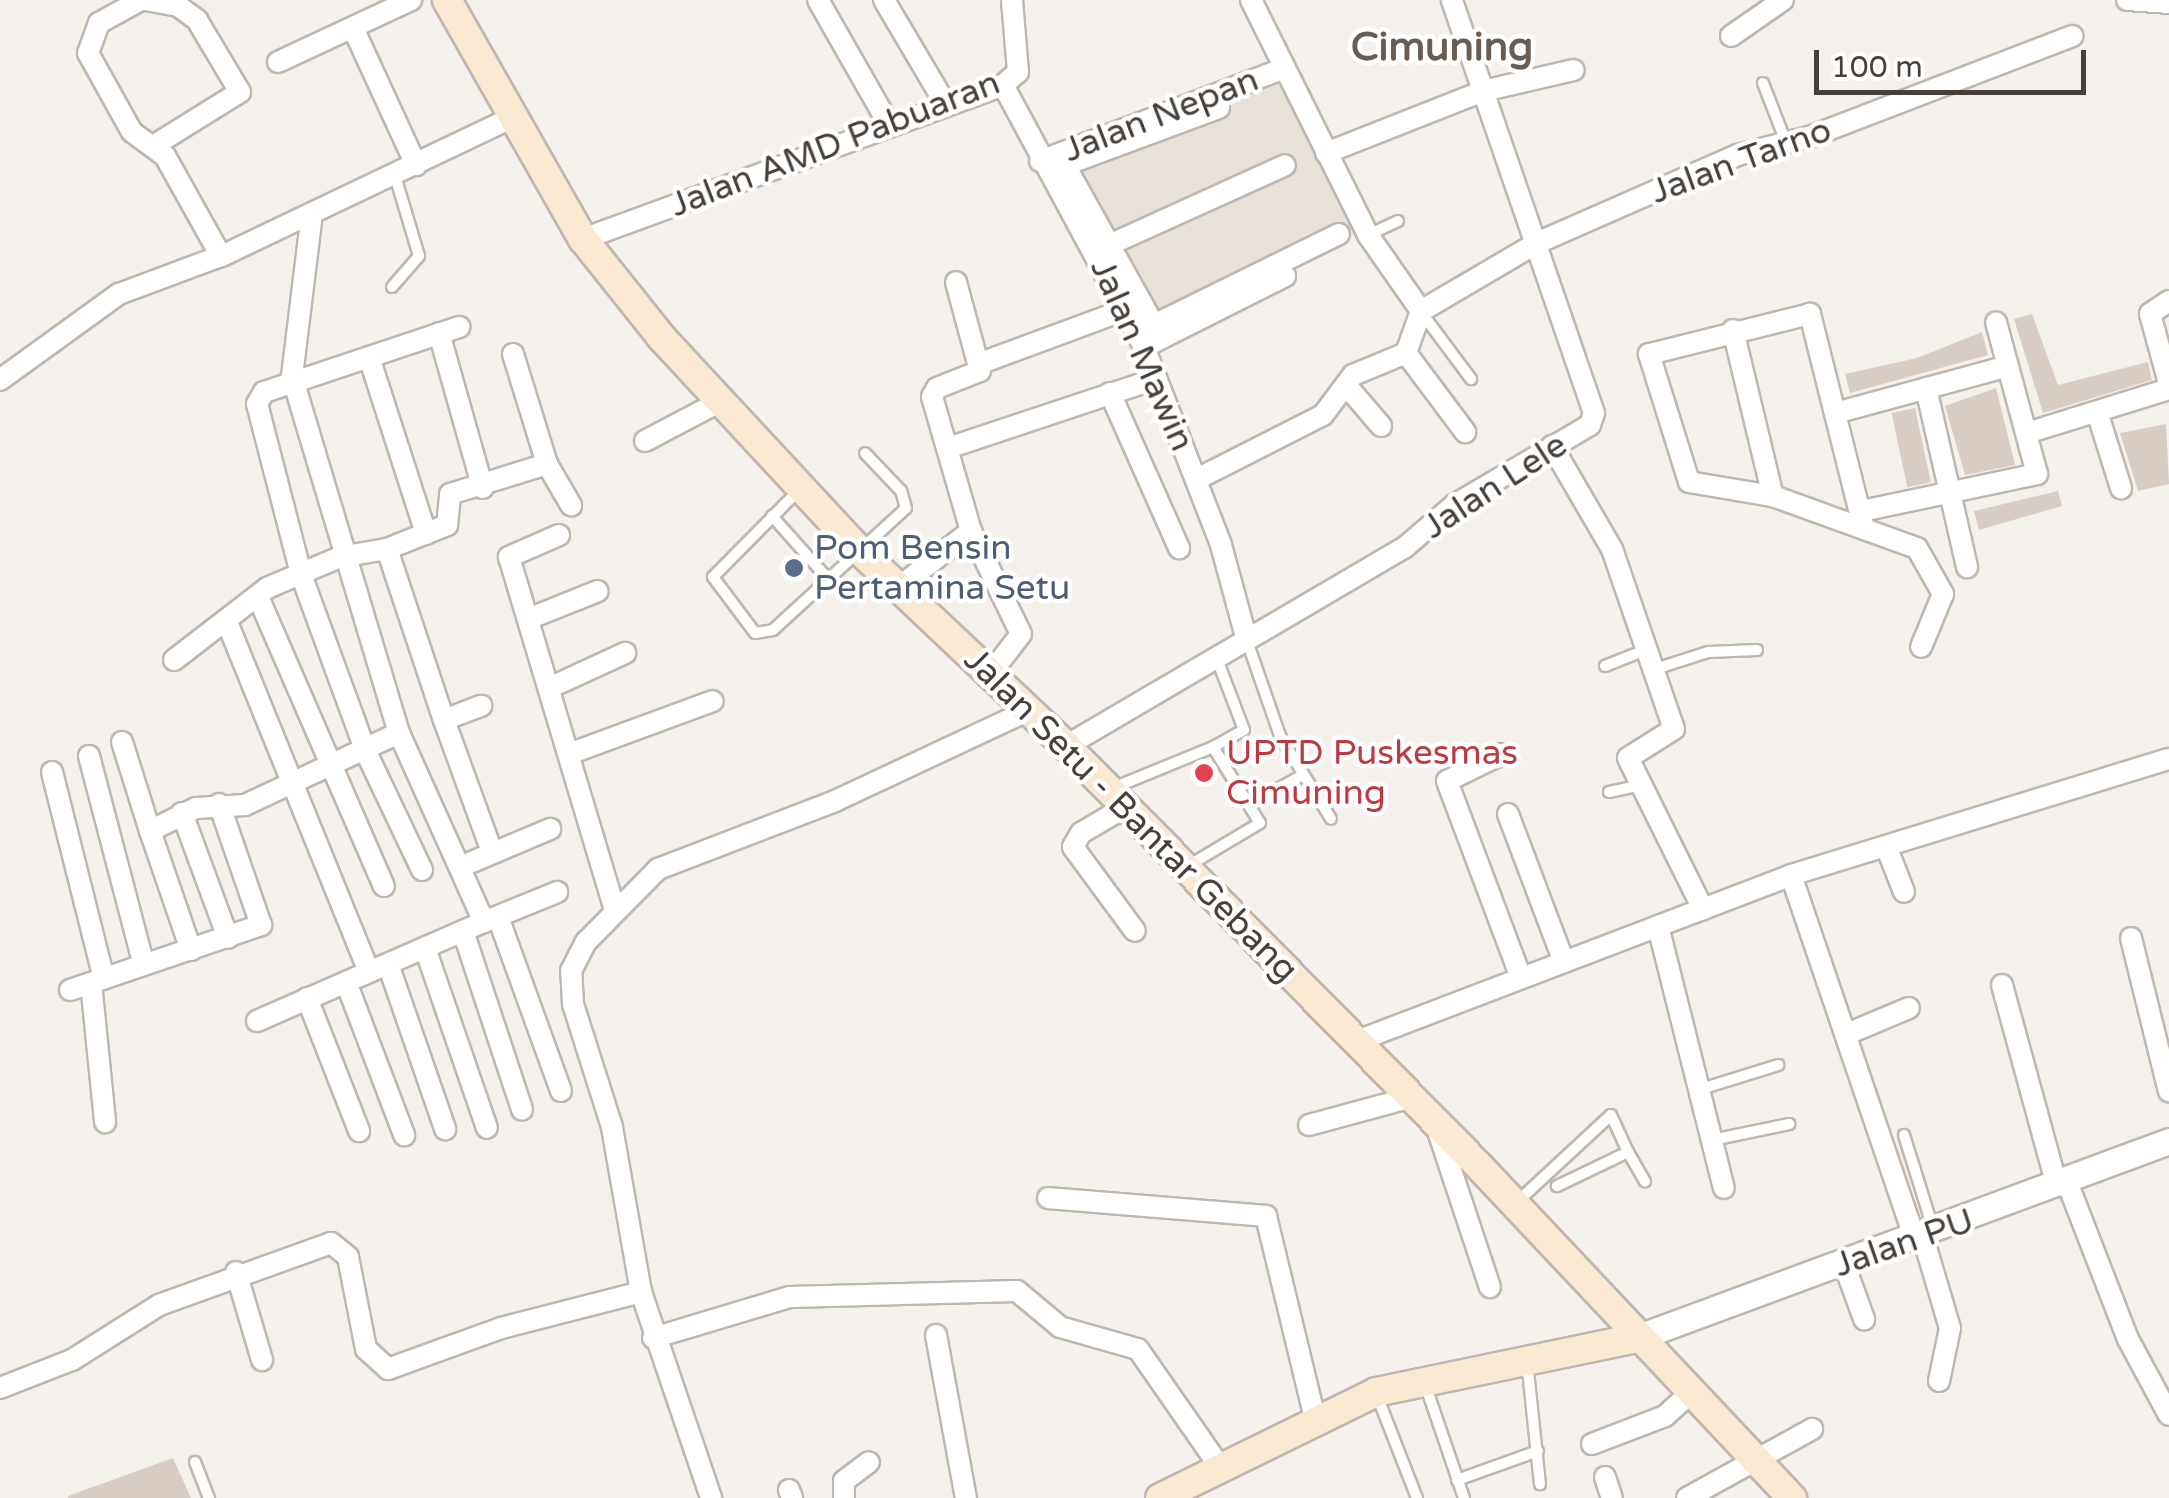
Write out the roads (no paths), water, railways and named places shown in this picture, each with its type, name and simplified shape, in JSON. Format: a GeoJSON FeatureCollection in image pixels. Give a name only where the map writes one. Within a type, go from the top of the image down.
{"type":"FeatureCollection","features":[{"type":"Feature","properties":{"kind":"main road","name":"Jalan Setu - Bantar Gebang"},"geometry":{"type":"LineString","coordinates":[[447,0],[582,239],[721,400],[860,551],[1187,866],[1516,1204],[1636,1338],[1792,1498]]}},
{"type":"Feature","properties":{"kind":"main road"},"geometry":{"type":"LineString","coordinates":[[1160,1498],[1222,1470],[1315,1418],[1376,1392],[1423,1378],[1636,1338]]}},
{"type":"Feature","properties":{"kind":"street"},"geometry":{"type":"LineString","coordinates":[[156,144],[240,92],[197,20],[178,6],[143,0],[98,23],[88,54],[132,132],[156,144],[221,256]]}},
{"type":"Feature","properties":{"kind":"street"},"geometry":{"type":"LineString","coordinates":[[278,62],[411,0]]}},
{"type":"Feature","properties":{"kind":"street"},"geometry":{"type":"LineString","coordinates":[[818,0],[890,126]]}},
{"type":"Feature","properties":{"kind":"street"},"geometry":{"type":"LineString","coordinates":[[884,0],[946,105]]}},
{"type":"Feature","properties":{"kind":"street","name":"Jalan AMD Pabuaran"},"geometry":{"type":"LineString","coordinates":[[582,239],[1003,85],[1018,72],[1012,0]]}},
{"type":"Feature","properties":{"kind":"street"},"geometry":{"type":"LineString","coordinates":[[1197,479],[1323,415],[1346,386],[1406,353],[1421,311],[1368,235],[1282,69],[1251,0]]}},
{"type":"Feature","properties":{"kind":"street","name":"Jalan Lele"},"geometry":{"type":"LineString","coordinates":[[1066,746],[1404,548],[1454,505],[1590,425],[1594,413],[1452,0]]}},
{"type":"Feature","properties":{"kind":"street"},"geometry":{"type":"LineString","coordinates":[[1732,36],[1784,0]]}},
{"type":"Feature","properties":{"kind":"street"},"geometry":{"type":"LineString","coordinates":[[354,28],[416,165]]}},
{"type":"Feature","properties":{"kind":"street","name":"Jalan Tarno"},"geometry":{"type":"LineString","coordinates":[[1421,311],[1538,243],[1737,155],[1786,142],[2072,36]]}},
{"type":"Feature","properties":{"kind":"street","name":"Jalan Nepan"},"geometry":{"type":"LineString","coordinates":[[1041,164],[1282,69]]}},
{"type":"Feature","properties":{"kind":"street"},"geometry":{"type":"LineString","coordinates":[[1326,153],[1483,92],[1574,70]]}},
{"type":"Feature","properties":{"kind":"street","name":"Jalan Mawin"},"geometry":{"type":"LineString","coordinates":[[1003,85],[1041,164],[1127,310],[1144,347],[1197,479],[1247,641]]}},
{"type":"Feature","properties":{"kind":"street"},"geometry":{"type":"LineString","coordinates":[[1041,164],[1066,167],[1236,101]]}},
{"type":"Feature","properties":{"kind":"street"},"geometry":{"type":"LineString","coordinates":[[0,380],[119,294],[221,256],[512,117]]}},
{"type":"Feature","properties":{"kind":"street"},"geometry":{"type":"LineString","coordinates":[[1110,245],[1285,165]]}},
{"type":"Feature","properties":{"kind":"street"},"geometry":{"type":"LineString","coordinates":[[1066,167],[1154,325],[1339,234]]}},
{"type":"Feature","properties":{"kind":"street"},"geometry":{"type":"LineString","coordinates":[[312,214],[293,382],[340,557],[399,733],[460,867],[491,919],[561,1091]]}},
{"type":"Feature","properties":{"kind":"street"},"geometry":{"type":"LineString","coordinates":[[1144,347],[1368,235]]}},
{"type":"Feature","properties":{"kind":"street"},"geometry":{"type":"LineString","coordinates":[[956,282],[981,363],[974,379],[933,392],[971,531],[1021,634],[990,673]]}},
{"type":"Feature","properties":{"kind":"street"},"geometry":{"type":"LineString","coordinates":[[2030,432],[2098,415],[2169,386],[2150,314],[2169,302]]}},
{"type":"Feature","properties":{"kind":"street"},"geometry":{"type":"LineString","coordinates":[[981,363],[1127,310]]}},
{"type":"Feature","properties":{"kind":"street"},"geometry":{"type":"LineString","coordinates":[[1863,520],[1840,412],[1810,314],[1733,330],[1649,354],[1689,482],[1773,496],[1863,520],[1917,548],[1934,574],[1941,612],[1920,647]]}},
{"type":"Feature","properties":{"kind":"street"},"geometry":{"type":"LineString","coordinates":[[1863,520],[2037,474],[2030,432],[1996,322]]}},
{"type":"Feature","properties":{"kind":"street"},"geometry":{"type":"LineString","coordinates":[[422,870],[366,752],[301,574],[257,404],[264,392],[449,330],[483,488]]}},
{"type":"Feature","properties":{"kind":"street"},"geometry":{"type":"LineString","coordinates":[[1733,330],[1773,496]]}},
{"type":"Feature","properties":{"kind":"street"},"geometry":{"type":"LineString","coordinates":[[1406,353],[1465,432]]}},
{"type":"Feature","properties":{"kind":"street"},"geometry":{"type":"LineString","coordinates":[[513,354],[547,464],[571,505]]}},
{"type":"Feature","properties":{"kind":"street"},"geometry":{"type":"LineString","coordinates":[[368,357],[426,534]]}},
{"type":"Feature","properties":{"kind":"street"},"geometry":{"type":"LineString","coordinates":[[1840,412],[2008,366]]}},
{"type":"Feature","properties":{"kind":"street"},"geometry":{"type":"LineString","coordinates":[[948,448],[1156,379]]}},
{"type":"Feature","properties":{"kind":"street"},"geometry":{"type":"LineString","coordinates":[[1346,386],[1382,426]]}},
{"type":"Feature","properties":{"kind":"street"},"geometry":{"type":"LineString","coordinates":[[1926,388],[1967,567]]}},
{"type":"Feature","properties":{"kind":"street"},"geometry":{"type":"LineString","coordinates":[[1110,393],[1178,548]]}},
{"type":"Feature","properties":{"kind":"street"},"geometry":{"type":"LineString","coordinates":[[645,441],[721,400]]}},
{"type":"Feature","properties":{"kind":"street"},"geometry":{"type":"LineString","coordinates":[[2098,415],[2121,488]]}},
{"type":"Feature","properties":{"kind":"street"},"geometry":{"type":"LineString","coordinates":[[1552,446],[1612,549],[1674,729],[1629,754],[1703,909]]}},
{"type":"Feature","properties":{"kind":"street"},"geometry":{"type":"LineString","coordinates":[[174,660],[301,574],[340,557],[387,548],[447,525],[448,496],[483,488],[547,464]]}},
{"type":"Feature","properties":{"kind":"street"},"geometry":{"type":"LineString","coordinates":[[898,588],[971,531]]}},
{"type":"Feature","properties":{"kind":"street"},"geometry":{"type":"LineString","coordinates":[[559,535],[511,552],[614,908]]}},
{"type":"Feature","properties":{"kind":"street"},"geometry":{"type":"LineString","coordinates":[[387,548],[492,852]]}},
{"type":"Feature","properties":{"kind":"street"},"geometry":{"type":"LineString","coordinates":[[528,619],[598,591]]}},
{"type":"Feature","properties":{"kind":"street"},"geometry":{"type":"LineString","coordinates":[[260,599],[329,768],[384,886]]}},
{"type":"Feature","properties":{"kind":"street"},"geometry":{"type":"LineString","coordinates":[[227,622],[290,784],[378,967],[445,1129]]}},
{"type":"Feature","properties":{"kind":"street"},"geometry":{"type":"LineString","coordinates":[[549,688],[625,653]]}},
{"type":"Feature","properties":{"kind":"street"},"geometry":{"type":"LineString","coordinates":[[569,754],[713,700]]}},
{"type":"Feature","properties":{"kind":"street"},"geometry":{"type":"LineString","coordinates":[[444,720],[480,706]]}},
{"type":"Feature","properties":{"kind":"street"},"geometry":{"type":"LineString","coordinates":[[711,1498],[653,1338],[641,1292],[612,1127],[570,983],[575,958],[614,908],[658,868],[834,801],[1029,710]]}},
{"type":"Feature","properties":{"kind":"street"},"geometry":{"type":"LineString","coordinates":[[150,831],[182,813],[219,804],[246,805],[366,752],[399,733]]}},
{"type":"Feature","properties":{"kind":"street"},"geometry":{"type":"LineString","coordinates":[[122,742],[191,950]]}},
{"type":"Feature","properties":{"kind":"street"},"geometry":{"type":"LineString","coordinates":[[1502,754],[1448,780],[1521,978]]}},
{"type":"Feature","properties":{"kind":"street"},"geometry":{"type":"LineString","coordinates":[[89,756],[144,965]]}},
{"type":"Feature","properties":{"kind":"street"},"geometry":{"type":"LineString","coordinates":[[1357,1041],[1790,875],[2169,760]]}},
{"type":"Feature","properties":{"kind":"street"},"geometry":{"type":"LineString","coordinates":[[52,772],[97,981],[105,1122]]}},
{"type":"Feature","properties":{"kind":"street"},"geometry":{"type":"LineString","coordinates":[[1118,798],[1081,832],[1072,847],[1134,931]]}},
{"type":"Feature","properties":{"kind":"street"},"geometry":{"type":"LineString","coordinates":[[70,990],[228,938],[264,920],[219,804]]}},
{"type":"Feature","properties":{"kind":"street"},"geometry":{"type":"LineString","coordinates":[[182,813],[228,938]]}},
{"type":"Feature","properties":{"kind":"street"},"geometry":{"type":"LineString","coordinates":[[1508,814],[1564,962]]}},
{"type":"Feature","properties":{"kind":"street"},"geometry":{"type":"LineString","coordinates":[[460,867],[550,830]]}},
{"type":"Feature","properties":{"kind":"street"},"geometry":{"type":"LineString","coordinates":[[1886,846],[1904,892]]}},
{"type":"Feature","properties":{"kind":"street"},"geometry":{"type":"LineString","coordinates":[[1790,875],[1924,1237],[1950,1328],[1939,1381]]}},
{"type":"Feature","properties":{"kind":"street"},"geometry":{"type":"LineString","coordinates":[[257,1021],[557,892]]}},
{"type":"Feature","properties":{"kind":"street"},"geometry":{"type":"LineString","coordinates":[[1658,926],[1724,1188]]}},
{"type":"Feature","properties":{"kind":"street"},"geometry":{"type":"LineString","coordinates":[[463,932],[522,1109]]}},
{"type":"Feature","properties":{"kind":"street"},"geometry":{"type":"LineString","coordinates":[[2131,938],[2169,1091]]}},
{"type":"Feature","properties":{"kind":"street"},"geometry":{"type":"LineString","coordinates":[[424,948],[487,1128]]}},
{"type":"Feature","properties":{"kind":"street"},"geometry":{"type":"LineString","coordinates":[[346,982],[404,1135]]}},
{"type":"Feature","properties":{"kind":"street"},"geometry":{"type":"LineString","coordinates":[[2002,985],[2062,1184],[2128,1339],[2169,1414]]}},
{"type":"Feature","properties":{"kind":"street"},"geometry":{"type":"LineString","coordinates":[[307,998],[360,1131]]}},
{"type":"Feature","properties":{"kind":"street"},"geometry":{"type":"LineString","coordinates":[[1847,1034],[1909,1008]]}},
{"type":"Feature","properties":{"kind":"street"},"geometry":{"type":"LineString","coordinates":[[1309,1126],[1412,1098]]}},
{"type":"Feature","properties":{"kind":"street"},"geometry":{"type":"LineString","coordinates":[[1435,1122],[1490,1287]]}},
{"type":"Feature","properties":{"kind":"street","name":"Jalan PU"},"geometry":{"type":"LineString","coordinates":[[1636,1338],[1924,1237],[2169,1140]]}},
{"type":"Feature","properties":{"kind":"street"},"geometry":{"type":"LineString","coordinates":[[1048,1198],[1266,1216],[1315,1418]]}},
{"type":"Feature","properties":{"kind":"street"},"geometry":{"type":"LineString","coordinates":[[0,1388],[72,1360],[158,1304],[236,1272],[331,1243],[342,1248],[366,1349],[388,1368],[501,1328],[641,1292]]}},
{"type":"Feature","properties":{"kind":"street"},"geometry":{"type":"LineString","coordinates":[[1844,1264],[1864,1319]]}},
{"type":"Feature","properties":{"kind":"street"},"geometry":{"type":"LineString","coordinates":[[236,1272],[262,1360]]}},
{"type":"Feature","properties":{"kind":"street"},"geometry":{"type":"LineString","coordinates":[[653,1338],[790,1297],[1016,1292],[1060,1327],[1138,1349],[1222,1470]]}},
{"type":"Feature","properties":{"kind":"street"},"geometry":{"type":"LineString","coordinates":[[936,1335],[966,1498]]}},
{"type":"Feature","properties":{"kind":"street"},"geometry":{"type":"LineString","coordinates":[[1592,1444],[1665,1416],[1692,1392]]}},
{"type":"Feature","properties":{"kind":"street"},"geometry":{"type":"LineString","coordinates":[[1687,1498],[1757,1463],[1812,1429]]}},
{"type":"Feature","properties":{"kind":"street"},"geometry":{"type":"LineString","coordinates":[[844,1498],[844,1481],[868,1462]]}},
{"type":"Feature","properties":{"kind":"street"},"geometry":{"type":"LineString","coordinates":[[1605,1477],[1612,1498]]}},
{"type":"Feature","properties":{"kind":"lane"},"geometry":{"type":"LineString","coordinates":[[1762,83],[1786,142]]}},
{"type":"Feature","properties":{"kind":"lane"},"geometry":{"type":"LineString","coordinates":[[392,287],[419,256],[395,176]]}},
{"type":"Feature","properties":{"kind":"lane"},"geometry":{"type":"LineString","coordinates":[[1368,235],[1398,222]]}},
{"type":"Feature","properties":{"kind":"lane"},"geometry":{"type":"LineString","coordinates":[[1421,311],[1471,379]]}},
{"type":"Feature","properties":{"kind":"lane"},"geometry":{"type":"LineString","coordinates":[[803,486],[714,577],[756,633],[773,630],[830,581],[906,500],[864,453]]}},
{"type":"Feature","properties":{"kind":"lane"},"geometry":{"type":"LineString","coordinates":[[772,516],[830,581]]}},
{"type":"Feature","properties":{"kind":"lane"},"geometry":{"type":"LineString","coordinates":[[1247,641],[1301,776],[1331,819]]}},
{"type":"Feature","properties":{"kind":"lane"},"geometry":{"type":"LineString","coordinates":[[1605,666],[1708,652],[1757,650]]}},
{"type":"Feature","properties":{"kind":"lane"},"geometry":{"type":"LineString","coordinates":[[1118,798],[1244,730],[1216,659]]}},
{"type":"Feature","properties":{"kind":"lane"},"geometry":{"type":"LineString","coordinates":[[1187,866],[1258,827],[1251,804],[1214,748]]}},
{"type":"Feature","properties":{"kind":"lane"},"geometry":{"type":"LineString","coordinates":[[1251,804],[1301,776]]}},
{"type":"Feature","properties":{"kind":"lane"},"geometry":{"type":"LineString","coordinates":[[1608,792],[1641,785]]}},
{"type":"Feature","properties":{"kind":"lane"},"geometry":{"type":"LineString","coordinates":[[1701,1089],[1778,1065]]}},
{"type":"Feature","properties":{"kind":"lane"},"geometry":{"type":"LineString","coordinates":[[1516,1204],[1607,1114],[1645,1182]]}},
{"type":"Feature","properties":{"kind":"lane"},"geometry":{"type":"LineString","coordinates":[[1712,1140],[1789,1124]]}},
{"type":"Feature","properties":{"kind":"lane"},"geometry":{"type":"LineString","coordinates":[[1904,1135],[1924,1237]]}},
{"type":"Feature","properties":{"kind":"lane"},"geometry":{"type":"LineString","coordinates":[[1557,1186],[1628,1152]]}},
{"type":"Feature","properties":{"kind":"lane"},"geometry":{"type":"LineString","coordinates":[[1526,1360],[1540,1484]]}},
{"type":"Feature","properties":{"kind":"lane"},"geometry":{"type":"LineString","coordinates":[[1423,1378],[1464,1498]]}},
{"type":"Feature","properties":{"kind":"lane"},"geometry":{"type":"LineString","coordinates":[[1376,1392],[1417,1498]]}},
{"type":"Feature","properties":{"kind":"lane"},"geometry":{"type":"LineString","coordinates":[[1456,1480],[1538,1451]]}},
{"type":"Feature","properties":{"kind":"lane"},"geometry":{"type":"LineString","coordinates":[[195,1462],[209,1498]]}},
{"type":"Feature","properties":{"kind":"place","name":"Pom Bensin Pertamina Setu"},"geometry":{"type":"Point","coordinates":[794,568]}},
{"type":"Feature","properties":{"kind":"place","name":"UPTD Puskesmas Cimuning"},"geometry":{"type":"Point","coordinates":[1204,773]}},
{"type":"Feature","properties":{"kind":"district","name":"Cimuning"},"geometry":{"type":"Point","coordinates":[1442,47]}}]}
